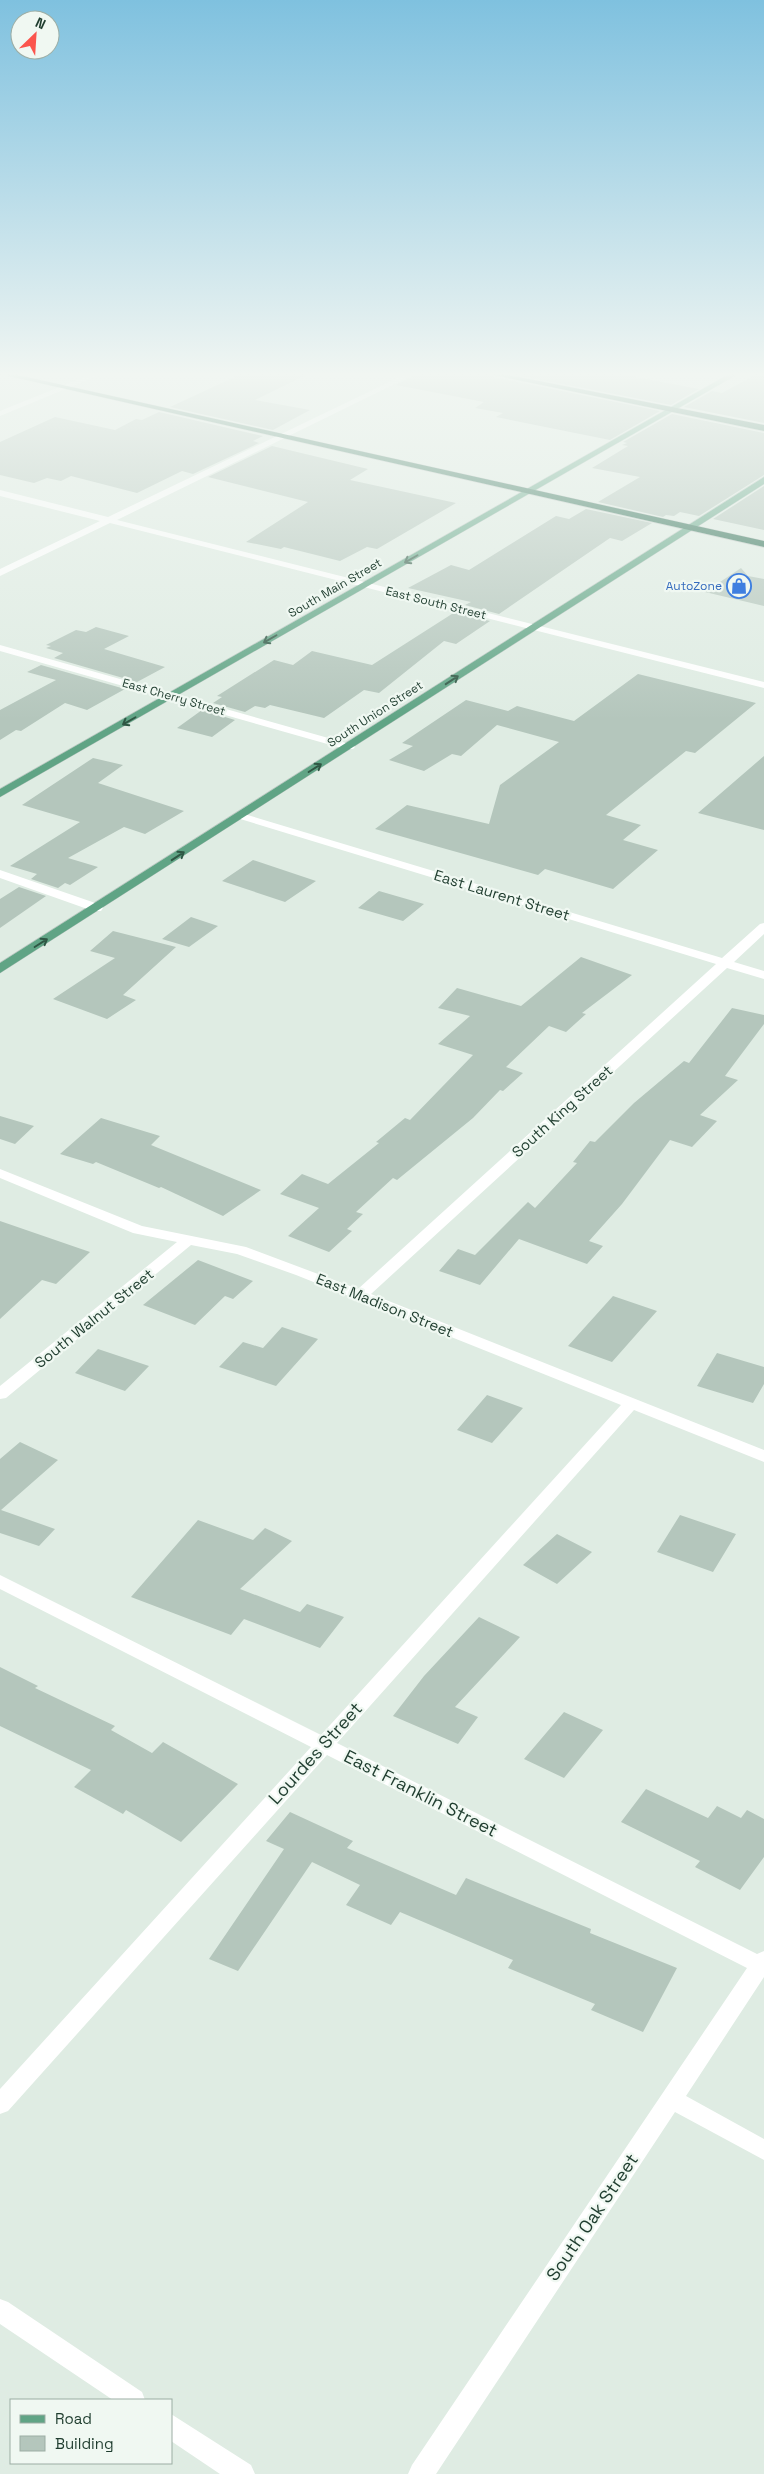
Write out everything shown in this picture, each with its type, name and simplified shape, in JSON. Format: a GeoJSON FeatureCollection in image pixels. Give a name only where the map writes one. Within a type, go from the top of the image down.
{"type":"FeatureCollection","features":[{"type":"Feature","properties":{"kind":"highway"},"geometry":{"type":"LineString","coordinates":[[522,489],[764,544]]}},
{"type":"Feature","properties":{"kind":"main road","name":"South Main Street"},"geometry":{"type":"LineString","coordinates":[[0,794],[532,489]]}},
{"type":"Feature","properties":{"kind":"main road","name":"South Union Street"},"geometry":{"type":"LineString","coordinates":[[0,969],[749,489]]}},
{"type":"Feature","properties":{"kind":"street"},"geometry":{"type":"LineString","coordinates":[[0,572],[171,489]]}},
{"type":"Feature","properties":{"kind":"street","name":"East South Street"},"geometry":{"type":"LineString","coordinates":[[0,492],[764,685]]}},
{"type":"Feature","properties":{"kind":"street","name":"East Cherry Street"},"geometry":{"type":"LineString","coordinates":[[0,648],[349,747]]}},
{"type":"Feature","properties":{"kind":"street","name":"East Laurent Street"},"geometry":{"type":"LineString","coordinates":[[241,816],[764,975]]}},
{"type":"Feature","properties":{"kind":"street"},"geometry":{"type":"LineString","coordinates":[[0,874],[97,908]]}},
{"type":"Feature","properties":{"kind":"street","name":"South King Street"},"geometry":{"type":"LineString","coordinates":[[361,1295],[764,927]]}},
{"type":"Feature","properties":{"kind":"street","name":"East Madison Street"},"geometry":{"type":"LineString","coordinates":[[0,1173],[138,1230],[241,1250],[361,1295],[764,1456]]}},
{"type":"Feature","properties":{"kind":"street","name":"South Walnut Street"},"geometry":{"type":"LineString","coordinates":[[0,1394],[187,1241]]}},
{"type":"Feature","properties":{"kind":"street","name":"Lourdes Street"},"geometry":{"type":"LineString","coordinates":[[0,2104],[323,1744],[543,1504],[631,1404]]}},
{"type":"Feature","properties":{"kind":"street","name":"East Franklin Street"},"geometry":{"type":"LineString","coordinates":[[0,1581],[762,1963]]}},
{"type":"Feature","properties":{"kind":"street","name":"South Oak Street"},"geometry":{"type":"LineString","coordinates":[[421,2474],[762,1963]]}},
{"type":"Feature","properties":{"kind":"street"},"geometry":{"type":"LineString","coordinates":[[671,2099],[764,2150]]}},
{"type":"Feature","properties":{"kind":"street"},"geometry":{"type":"LineString","coordinates":[[0,2310],[132,2399]]}},
{"type":"Feature","properties":{"kind":"street"},"geometry":{"type":"LineString","coordinates":[[172,2427],[242,2474]]}},
{"type":"Feature","properties":{"kind":"building"},"geometry":{"type":"Polygon","coordinates":[[[123,489],[144,489],[137,493],[123,489]]]}},
{"type":"Feature","properties":{"kind":"building"},"geometry":{"type":"Polygon","coordinates":[[[258,489],[394,489],[456,503],[377,549],[367,547],[340,561],[284,547],[281,549],[246,542],[308,502],[258,489]]]}},
{"type":"Feature","properties":{"kind":"building"},"geometry":{"type":"Polygon","coordinates":[[[619,489],[741,489],[699,516],[680,512],[674,516],[666,515],[663,517],[598,502],[619,489]]]}},
{"type":"Feature","properties":{"kind":"building"},"geometry":{"type":"Polygon","coordinates":[[[759,489],[764,489],[764,530],[713,519],[759,489]]]}},
{"type":"Feature","properties":{"kind":"building"},"geometry":{"type":"Polygon","coordinates":[[[586,509],[652,523],[622,541],[610,538],[499,614],[465,605],[471,602],[408,588],[451,565],[469,570],[556,516],[569,519],[586,509]]]}},
{"type":"Feature","properties":{"kind":"building","name":"AutoZone"},"geometry":{"type":"Polygon","coordinates":[[[741,568],[748,576],[764,579],[764,606],[705,592],[741,568]]]}},
{"type":"Feature","properties":{"kind":"building"},"geometry":{"type":"Polygon","coordinates":[[[455,612],[490,621],[456,644],[444,641],[379,693],[364,690],[324,718],[270,705],[265,708],[255,706],[245,712],[213,703],[222,697],[217,696],[274,660],[293,665],[312,651],[372,665],[455,612]]]}},
{"type":"Feature","properties":{"kind":"building"},"geometry":{"type":"Polygon","coordinates":[[[96,627],[129,636],[104,649],[165,667],[137,682],[54,658],[63,653],[46,648],[51,646],[46,645],[76,630],[86,632],[96,627]]]}},
{"type":"Feature","properties":{"kind":"building"},"geometry":{"type":"Polygon","coordinates":[[[41,665],[125,689],[87,710],[65,703],[21,731],[16,730],[0,740],[0,710],[56,680],[27,672],[41,665]]]}},
{"type":"Feature","properties":{"kind":"building"},"geometry":{"type":"Polygon","coordinates":[[[638,674],[756,703],[695,753],[686,751],[606,815],[641,825],[623,840],[658,850],[613,889],[545,869],[538,875],[375,829],[407,805],[489,824],[500,785],[559,742],[497,725],[461,756],[452,754],[424,771],[389,760],[413,746],[402,743],[466,700],[508,711],[517,706],[574,721],[638,674]]]}},
{"type":"Feature","properties":{"kind":"building"},"geometry":{"type":"Polygon","coordinates":[[[202,710],[235,720],[212,737],[177,728],[202,710]]]}},
{"type":"Feature","properties":{"kind":"building"},"geometry":{"type":"Polygon","coordinates":[[[764,756],[764,830],[698,813],[764,756]]]}},
{"type":"Feature","properties":{"kind":"building"},"geometry":{"type":"Polygon","coordinates":[[[93,758],[123,765],[98,783],[184,811],[145,834],[124,827],[68,858],[98,867],[70,885],[65,883],[58,888],[31,879],[37,874],[10,866],[80,822],[22,805],[93,758]]]}},
{"type":"Feature","properties":{"kind":"building"},"geometry":{"type":"Polygon","coordinates":[[[253,860],[316,881],[285,902],[222,881],[253,860]]]}},
{"type":"Feature","properties":{"kind":"building"},"geometry":{"type":"Polygon","coordinates":[[[19,887],[46,896],[0,928],[0,899],[19,887]]]}},
{"type":"Feature","properties":{"kind":"building"},"geometry":{"type":"Polygon","coordinates":[[[379,891],[424,904],[403,921],[358,908],[379,891]]]}},
{"type":"Feature","properties":{"kind":"building"},"geometry":{"type":"Polygon","coordinates":[[[191,917],[218,926],[189,947],[162,939],[191,917]]]}},
{"type":"Feature","properties":{"kind":"building"},"geometry":{"type":"Polygon","coordinates":[[[113,931],[176,947],[123,995],[136,1000],[107,1019],[53,999],[115,958],[90,951],[113,931]]]}},
{"type":"Feature","properties":{"kind":"building"},"geometry":{"type":"Polygon","coordinates":[[[581,957],[632,975],[582,1013],[586,1014],[566,1032],[549,1026],[506,1067],[523,1073],[503,1091],[500,1090],[473,1118],[397,1180],[393,1178],[356,1212],[363,1214],[347,1229],[352,1231],[329,1252],[288,1236],[319,1208],[280,1194],[302,1174],[328,1184],[379,1143],[376,1142],[405,1118],[410,1120],[473,1055],[438,1044],[470,1016],[438,1008],[457,988],[521,1006],[581,957]]]}},
{"type":"Feature","properties":{"kind":"building"},"geometry":{"type":"Polygon","coordinates":[[[732,1008],[764,1015],[764,1024],[725,1076],[738,1080],[700,1115],[717,1121],[692,1147],[670,1140],[622,1204],[589,1241],[603,1246],[587,1264],[519,1239],[480,1285],[439,1271],[458,1249],[475,1255],[528,1202],[535,1208],[577,1163],[573,1162],[590,1141],[595,1142],[634,1103],[684,1061],[689,1063],[732,1008]]]}},
{"type":"Feature","properties":{"kind":"building"},"geometry":{"type":"Polygon","coordinates":[[[0,1116],[34,1126],[15,1144],[0,1139],[0,1116]]]}},
{"type":"Feature","properties":{"kind":"building"},"geometry":{"type":"Polygon","coordinates":[[[101,1118],[160,1136],[151,1145],[261,1190],[223,1216],[161,1187],[159,1188],[96,1162],[93,1164],[60,1154],[101,1118]]]}},
{"type":"Feature","properties":{"kind":"building"},"geometry":{"type":"Polygon","coordinates":[[[0,1221],[90,1252],[56,1284],[42,1280],[0,1319],[0,1221]]]}},
{"type":"Feature","properties":{"kind":"building"},"geometry":{"type":"Polygon","coordinates":[[[198,1260],[253,1281],[233,1299],[225,1296],[195,1325],[143,1305],[198,1260]]]}},
{"type":"Feature","properties":{"kind":"building"},"geometry":{"type":"Polygon","coordinates":[[[613,1296],[657,1311],[612,1362],[568,1346],[613,1296]]]}},
{"type":"Feature","properties":{"kind":"building"},"geometry":{"type":"Polygon","coordinates":[[[282,1327],[318,1339],[276,1386],[219,1367],[243,1342],[263,1348],[282,1327]]]}},
{"type":"Feature","properties":{"kind":"building"},"geometry":{"type":"Polygon","coordinates":[[[98,1349],[149,1366],[125,1391],[75,1373],[98,1349]]]}},
{"type":"Feature","properties":{"kind":"building"},"geometry":{"type":"Polygon","coordinates":[[[717,1353],[764,1367],[764,1384],[753,1403],[697,1386],[717,1353]]]}},
{"type":"Feature","properties":{"kind":"building"},"geometry":{"type":"Polygon","coordinates":[[[487,1395],[523,1408],[492,1443],[457,1430],[487,1395]]]}},
{"type":"Feature","properties":{"kind":"building"},"geometry":{"type":"Polygon","coordinates":[[[20,1442],[58,1460],[1,1510],[55,1529],[39,1546],[0,1533],[0,1459],[20,1442]]]}},
{"type":"Feature","properties":{"kind":"building"},"geometry":{"type":"Polygon","coordinates":[[[680,1515],[736,1534],[713,1572],[657,1552],[680,1515]]]}},
{"type":"Feature","properties":{"kind":"building"},"geometry":{"type":"Polygon","coordinates":[[[198,1520],[253,1540],[265,1528],[292,1541],[240,1589],[300,1612],[307,1604],[344,1617],[320,1648],[244,1619],[231,1635],[131,1597],[198,1520]]]}},
{"type":"Feature","properties":{"kind":"building"},"geometry":{"type":"Polygon","coordinates":[[[557,1534],[592,1552],[557,1584],[523,1565],[557,1534]]]}},
{"type":"Feature","properties":{"kind":"building"},"geometry":{"type":"Polygon","coordinates":[[[479,1617],[520,1637],[455,1707],[478,1717],[458,1744],[393,1716],[424,1676],[479,1617]]]}},
{"type":"Feature","properties":{"kind":"building"},"geometry":{"type":"Polygon","coordinates":[[[0,1667],[38,1686],[35,1688],[115,1726],[111,1730],[152,1753],[163,1742],[238,1784],[181,1842],[126,1810],[123,1814],[74,1787],[91,1770],[0,1726],[0,1667]]]}},
{"type":"Feature","properties":{"kind":"building"},"geometry":{"type":"Polygon","coordinates":[[[564,1712],[603,1730],[564,1778],[524,1759],[564,1712]]]}},
{"type":"Feature","properties":{"kind":"building"},"geometry":{"type":"Polygon","coordinates":[[[646,1789],[708,1818],[717,1806],[741,1818],[747,1810],[764,1819],[764,1857],[740,1890],[695,1867],[700,1861],[621,1822],[646,1789]]]}},
{"type":"Feature","properties":{"kind":"building"},"geometry":{"type":"Polygon","coordinates":[[[290,1812],[353,1841],[347,1848],[456,1895],[466,1878],[591,1929],[590,1933],[677,1968],[643,2032],[591,2010],[595,2004],[508,1968],[513,1960],[400,1912],[391,1925],[346,1905],[360,1885],[312,1862],[238,1971],[209,1959],[284,1849],[266,1841],[290,1812]]]}},
{"type":"Feature","properties":{"kind":"place","name":"AutoZone"},"geometry":{"type":"Point","coordinates":[739,586]}}]}
